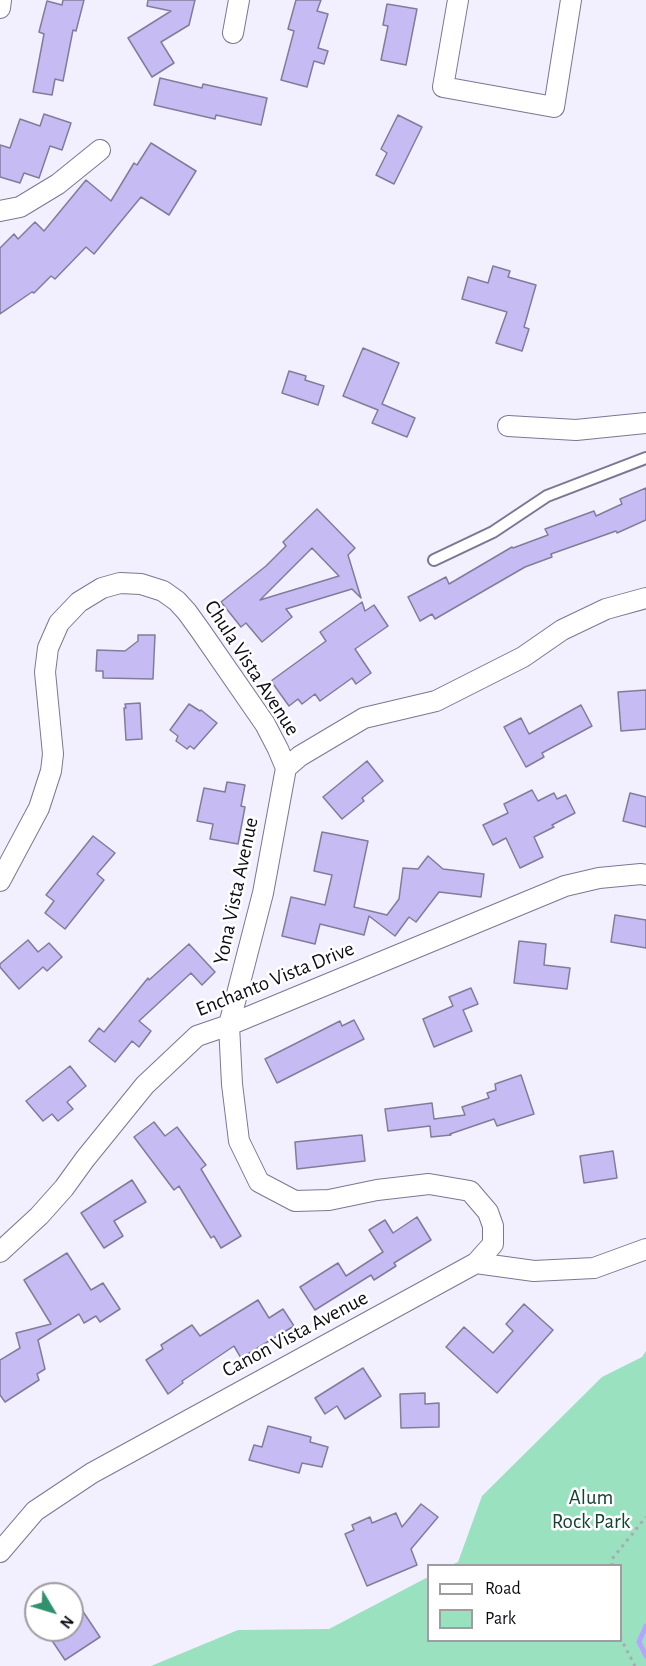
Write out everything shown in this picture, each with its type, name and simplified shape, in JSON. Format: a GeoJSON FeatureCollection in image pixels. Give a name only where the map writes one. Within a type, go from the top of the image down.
{"type":"FeatureCollection","features":[{"type":"Feature","properties":{"kind":"street"},"geometry":{"type":"LineString","coordinates":[[0,8],[1,0]]}},
{"type":"Feature","properties":{"kind":"street"},"geometry":{"type":"LineString","coordinates":[[233,33],[239,0]]}},
{"type":"Feature","properties":{"kind":"street"},"geometry":{"type":"LineString","coordinates":[[458,0],[443,87],[554,107],[572,0]]}},
{"type":"Feature","properties":{"kind":"street"},"geometry":{"type":"LineString","coordinates":[[0,211],[20,207],[58,184],[100,150]]}},
{"type":"Feature","properties":{"kind":"street"},"geometry":{"type":"LineString","coordinates":[[508,426],[576,430],[646,423]]}},
{"type":"Feature","properties":{"kind":"street","name":"Chula Vista Avenue"},"geometry":{"type":"LineString","coordinates":[[0,881],[39,808],[51,771],[53,754],[45,672],[48,648],[59,623],[79,602],[102,588],[120,583],[141,584],[164,591],[177,602],[200,630],[264,724],[286,768],[300,756],[363,718],[436,701],[523,657],[562,630],[606,609],[646,598]]}},
{"type":"Feature","properties":{"kind":"street","name":"Yona Vista Avenue"},"geometry":{"type":"LineString","coordinates":[[286,768],[263,893],[230,1025],[231,1084],[239,1141],[259,1182],[295,1201],[329,1200],[377,1190],[429,1184],[470,1191],[488,1212],[493,1226],[493,1244],[476,1263]]}},
{"type":"Feature","properties":{"kind":"street","name":"Enchanto Vista Drive"},"geometry":{"type":"LineString","coordinates":[[0,1252],[39,1216],[64,1188],[145,1085],[197,1036],[230,1025],[565,886],[598,878],[646,875]]}},
{"type":"Feature","properties":{"kind":"street"},"geometry":{"type":"LineString","coordinates":[[476,1263],[534,1271],[594,1268],[646,1249]]}},
{"type":"Feature","properties":{"kind":"street","name":"Canon Vista Avenue"},"geometry":{"type":"LineString","coordinates":[[0,1552],[35,1510],[92,1473],[214,1404],[476,1263]]}},
{"type":"Feature","properties":{"kind":"lane"},"geometry":{"type":"LineString","coordinates":[[434,560],[493,532],[547,496],[646,458]]}},
{"type":"Feature","properties":{"kind":"path"},"geometry":{"type":"LineString","coordinates":[[612,1564],[612,1559],[646,1517]]}},
{"type":"Feature","properties":{"kind":"path"},"geometry":{"type":"LineString","coordinates":[[622,1639],[634,1666]]}},
{"type":"Feature","properties":{"kind":"green space","name":"Alum Rock Park"},"geometry":{"type":"Polygon","coordinates":[[[646,1351],[646,1666],[151,1666],[238,1630],[329,1629],[427,1578],[427,1642],[622,1642],[622,1564],[453,1564],[458,1562],[482,1496],[602,1377],[642,1357],[646,1351]]]}},
{"type":"Feature","properties":{"kind":"building"},"geometry":{"type":"Polygon","coordinates":[[[63,0],[84,0],[76,31],[73,30],[63,81],[55,79],[52,95],[33,92],[44,34],[39,32],[47,1],[62,5],[63,0]]]}},
{"type":"Feature","properties":{"kind":"building"},"geometry":{"type":"Polygon","coordinates":[[[148,0],[195,0],[189,25],[161,42],[174,63],[152,77],[128,38],[171,11],[147,6],[148,0]]]}},
{"type":"Feature","properties":{"kind":"building"},"geometry":{"type":"Polygon","coordinates":[[[296,0],[321,0],[317,11],[328,14],[318,48],[328,51],[324,64],[314,61],[307,87],[281,80],[294,31],[288,29],[296,0]]]}},
{"type":"Feature","properties":{"kind":"building"},"geometry":{"type":"Polygon","coordinates":[[[387,4],[417,9],[406,65],[381,60],[388,26],[383,25],[387,4]]]}},
{"type":"Feature","properties":{"kind":"building"},"geometry":{"type":"Polygon","coordinates":[[[160,78],[202,88],[203,84],[267,98],[261,125],[216,115],[215,119],[154,105],[160,78]]]}},
{"type":"Feature","properties":{"kind":"building"},"geometry":{"type":"Polygon","coordinates":[[[44,114],[71,123],[62,150],[50,146],[39,178],[24,173],[20,183],[0,177],[0,145],[10,148],[20,119],[40,126],[44,114]]]}},
{"type":"Feature","properties":{"kind":"building"},"geometry":{"type":"Polygon","coordinates":[[[398,115],[422,127],[394,184],[376,175],[387,153],[381,149],[398,115]]]}},
{"type":"Feature","properties":{"kind":"building"},"geometry":{"type":"Polygon","coordinates":[[[151,143],[196,171],[169,215],[141,197],[94,254],[86,247],[55,279],[51,276],[34,293],[32,292],[0,314],[0,248],[14,234],[18,239],[35,222],[44,231],[86,180],[111,201],[134,163],[137,165],[151,143]]]}},
{"type":"Feature","properties":{"kind":"building"},"geometry":{"type":"Polygon","coordinates":[[[493,266],[510,271],[508,277],[536,285],[524,327],[529,329],[522,351],[496,343],[507,312],[462,299],[468,277],[488,283],[493,266]]]}},
{"type":"Feature","properties":{"kind":"building"},"geometry":{"type":"Polygon","coordinates":[[[363,348],[399,363],[382,404],[415,418],[407,437],[372,423],[378,410],[343,396],[363,348]]]}},
{"type":"Feature","properties":{"kind":"building"},"geometry":{"type":"Polygon","coordinates":[[[289,371],[306,376],[305,380],[324,386],[318,405],[282,393],[289,371]]]}},
{"type":"Feature","properties":{"kind":"building"},"geometry":{"type":"Polygon","coordinates":[[[646,488],[646,520],[617,533],[616,531],[551,554],[552,557],[525,567],[435,619],[432,614],[420,621],[408,597],[446,577],[449,584],[512,547],[548,535],[545,529],[594,511],[596,516],[622,504],[620,499],[646,488]]]}},
{"type":"Feature","properties":{"kind":"building"},"geometry":{"type":"Polygon","coordinates":[[[317,509],[355,548],[348,555],[361,598],[352,589],[286,609],[292,617],[262,642],[246,623],[241,627],[221,602],[266,566],[286,546],[283,542],[317,509]],[[312,548],[260,600],[339,576],[312,548]]]}},
{"type":"Feature","properties":{"kind":"building"},"geometry":{"type":"Polygon","coordinates":[[[362,602],[365,611],[374,605],[388,626],[355,649],[371,673],[356,684],[352,678],[320,701],[315,694],[302,704],[298,699],[289,706],[271,681],[326,641],[320,632],[362,602]]]}},
{"type":"Feature","properties":{"kind":"building"},"geometry":{"type":"Polygon","coordinates":[[[138,635],[155,635],[153,679],[103,678],[103,671],[96,671],[97,650],[125,651],[138,641],[138,635]]]}},
{"type":"Feature","properties":{"kind":"building"},"geometry":{"type":"Polygon","coordinates":[[[646,690],[646,729],[621,731],[618,692],[646,690]]]}},
{"type":"Feature","properties":{"kind":"building"},"geometry":{"type":"Polygon","coordinates":[[[140,703],[142,739],[126,740],[125,704],[140,703]]]}},
{"type":"Feature","properties":{"kind":"building"},"geometry":{"type":"Polygon","coordinates":[[[189,704],[217,723],[194,749],[190,746],[187,749],[176,741],[178,736],[170,730],[189,704]]]}},
{"type":"Feature","properties":{"kind":"building"},"geometry":{"type":"Polygon","coordinates":[[[581,705],[592,726],[542,753],[544,757],[526,767],[504,727],[521,718],[529,734],[581,705]]]}},
{"type":"Feature","properties":{"kind":"building"},"geometry":{"type":"Polygon","coordinates":[[[367,761],[383,781],[362,798],[364,801],[342,819],[323,797],[367,761]]]}},
{"type":"Feature","properties":{"kind":"building"},"geometry":{"type":"Polygon","coordinates":[[[227,782],[245,785],[241,806],[245,807],[238,844],[210,839],[213,824],[197,821],[204,788],[225,792],[227,782]]]}},
{"type":"Feature","properties":{"kind":"building"},"geometry":{"type":"Polygon","coordinates":[[[532,790],[538,801],[554,793],[557,799],[566,795],[575,813],[534,837],[543,857],[520,868],[506,838],[493,845],[483,825],[508,813],[504,804],[532,790]]]}},
{"type":"Feature","properties":{"kind":"building"},"geometry":{"type":"Polygon","coordinates":[[[630,793],[646,797],[646,827],[623,821],[630,793]]]}},
{"type":"Feature","properties":{"kind":"building"},"geometry":{"type":"Polygon","coordinates":[[[322,832],[368,841],[354,907],[387,915],[399,899],[403,868],[418,869],[428,856],[443,869],[484,874],[481,897],[439,892],[416,922],[409,917],[395,936],[369,916],[364,935],[320,924],[315,944],[282,936],[291,897],[325,905],[332,875],[314,871],[322,832]]]}},
{"type":"Feature","properties":{"kind":"building"},"geometry":{"type":"Polygon","coordinates":[[[93,836],[115,853],[97,874],[104,880],[65,929],[45,913],[54,901],[46,895],[93,836]]]}},
{"type":"Feature","properties":{"kind":"building"},"geometry":{"type":"Polygon","coordinates":[[[615,915],[646,920],[646,948],[611,942],[615,915]]]}},
{"type":"Feature","properties":{"kind":"building"},"geometry":{"type":"Polygon","coordinates":[[[28,940],[38,952],[49,943],[62,957],[47,971],[43,967],[19,989],[0,967],[0,964],[28,940]]]}},
{"type":"Feature","properties":{"kind":"building"},"geometry":{"type":"Polygon","coordinates":[[[519,941],[546,944],[544,965],[570,968],[567,989],[514,983],[519,941]]]}},
{"type":"Feature","properties":{"kind":"building"},"geometry":{"type":"Polygon","coordinates":[[[189,944],[215,972],[202,985],[191,973],[139,1021],[151,1031],[139,1047],[132,1041],[115,1062],[89,1041],[99,1028],[104,1032],[148,978],[149,980],[189,944]]]}},
{"type":"Feature","properties":{"kind":"building"},"geometry":{"type":"Polygon","coordinates":[[[471,988],[478,1004],[463,1010],[472,1031],[434,1047],[423,1019],[453,1006],[449,997],[471,988]]]}},
{"type":"Feature","properties":{"kind":"building"},"geometry":{"type":"Polygon","coordinates":[[[354,1020],[364,1039],[277,1083],[265,1059],[340,1021],[342,1026],[354,1020]]]}},
{"type":"Feature","properties":{"kind":"building"},"geometry":{"type":"Polygon","coordinates":[[[70,1066],[86,1086],[67,1102],[73,1109],[58,1121],[52,1114],[43,1121],[26,1101],[70,1066]]]}},
{"type":"Feature","properties":{"kind":"building"},"geometry":{"type":"Polygon","coordinates":[[[521,1075],[534,1114],[497,1126],[494,1119],[451,1135],[431,1137],[430,1126],[388,1131],[385,1109],[432,1103],[434,1119],[465,1115],[462,1107],[489,1098],[487,1093],[496,1090],[495,1084],[521,1075]]]}},
{"type":"Feature","properties":{"kind":"building"},"geometry":{"type":"Polygon","coordinates":[[[154,1122],[165,1136],[177,1127],[206,1165],[201,1169],[241,1236],[221,1248],[214,1236],[211,1238],[179,1186],[174,1190],[134,1137],[154,1122]]]}},
{"type":"Feature","properties":{"kind":"building"},"geometry":{"type":"Polygon","coordinates":[[[362,1135],[365,1161],[297,1169],[295,1142],[362,1135]]]}},
{"type":"Feature","properties":{"kind":"building"},"geometry":{"type":"Polygon","coordinates":[[[613,1151],[617,1178],[584,1183],[580,1156],[613,1151]]]}},
{"type":"Feature","properties":{"kind":"building"},"geometry":{"type":"Polygon","coordinates":[[[132,1180],[146,1202],[114,1221],[123,1236],[104,1248],[81,1213],[132,1180]]]}},
{"type":"Feature","properties":{"kind":"building"},"geometry":{"type":"Polygon","coordinates":[[[417,1217],[431,1240],[394,1263],[396,1266],[374,1280],[371,1275],[315,1310],[300,1287],[338,1263],[346,1276],[383,1252],[369,1230],[385,1220],[393,1233],[417,1217]]]}},
{"type":"Feature","properties":{"kind":"building"},"geometry":{"type":"Polygon","coordinates":[[[67,1253],[91,1290],[103,1283],[120,1309],[100,1322],[96,1316],[84,1323],[79,1314],[38,1340],[45,1369],[37,1374],[39,1380],[5,1402],[0,1395],[0,1360],[20,1348],[16,1333],[51,1324],[24,1280],[67,1253]]]}},
{"type":"Feature","properties":{"kind":"building"},"geometry":{"type":"Polygon","coordinates":[[[258,1300],[269,1318],[283,1309],[294,1326],[241,1358],[234,1346],[182,1381],[183,1383],[168,1394],[146,1360],[163,1349],[161,1345],[192,1325],[200,1336],[258,1300]]]}},
{"type":"Feature","properties":{"kind":"building"},"geometry":{"type":"Polygon","coordinates":[[[524,1304],[553,1330],[497,1393],[446,1347],[464,1327],[493,1353],[513,1331],[506,1324],[524,1304]]]}},
{"type":"Feature","properties":{"kind":"building"},"geometry":{"type":"Polygon","coordinates":[[[363,1368],[381,1396],[345,1419],[337,1406],[325,1414],[315,1398],[363,1368]]]}},
{"type":"Feature","properties":{"kind":"building"},"geometry":{"type":"Polygon","coordinates":[[[425,1393],[425,1404],[439,1403],[439,1427],[401,1428],[400,1394],[425,1393]]]}},
{"type":"Feature","properties":{"kind":"building"},"geometry":{"type":"Polygon","coordinates":[[[268,1426],[311,1437],[310,1442],[328,1447],[322,1467],[302,1463],[299,1473],[249,1460],[254,1445],[262,1447],[268,1426]]]}},
{"type":"Feature","properties":{"kind":"building"},"geometry":{"type":"Polygon","coordinates":[[[421,1504],[438,1517],[411,1549],[417,1565],[367,1586],[345,1534],[354,1530],[352,1525],[370,1517],[372,1523],[396,1513],[402,1527],[421,1504]]]}},
{"type":"Feature","properties":{"kind":"building"},"geometry":{"type":"Polygon","coordinates":[[[84,1613],[100,1637],[65,1660],[53,1642],[84,1642],[84,1613]]]}},
{"type":"Feature","properties":{"kind":"waterway"},"geometry":{"type":"LineString","coordinates":[[646,1626],[639,1642],[646,1656]]}}]}
